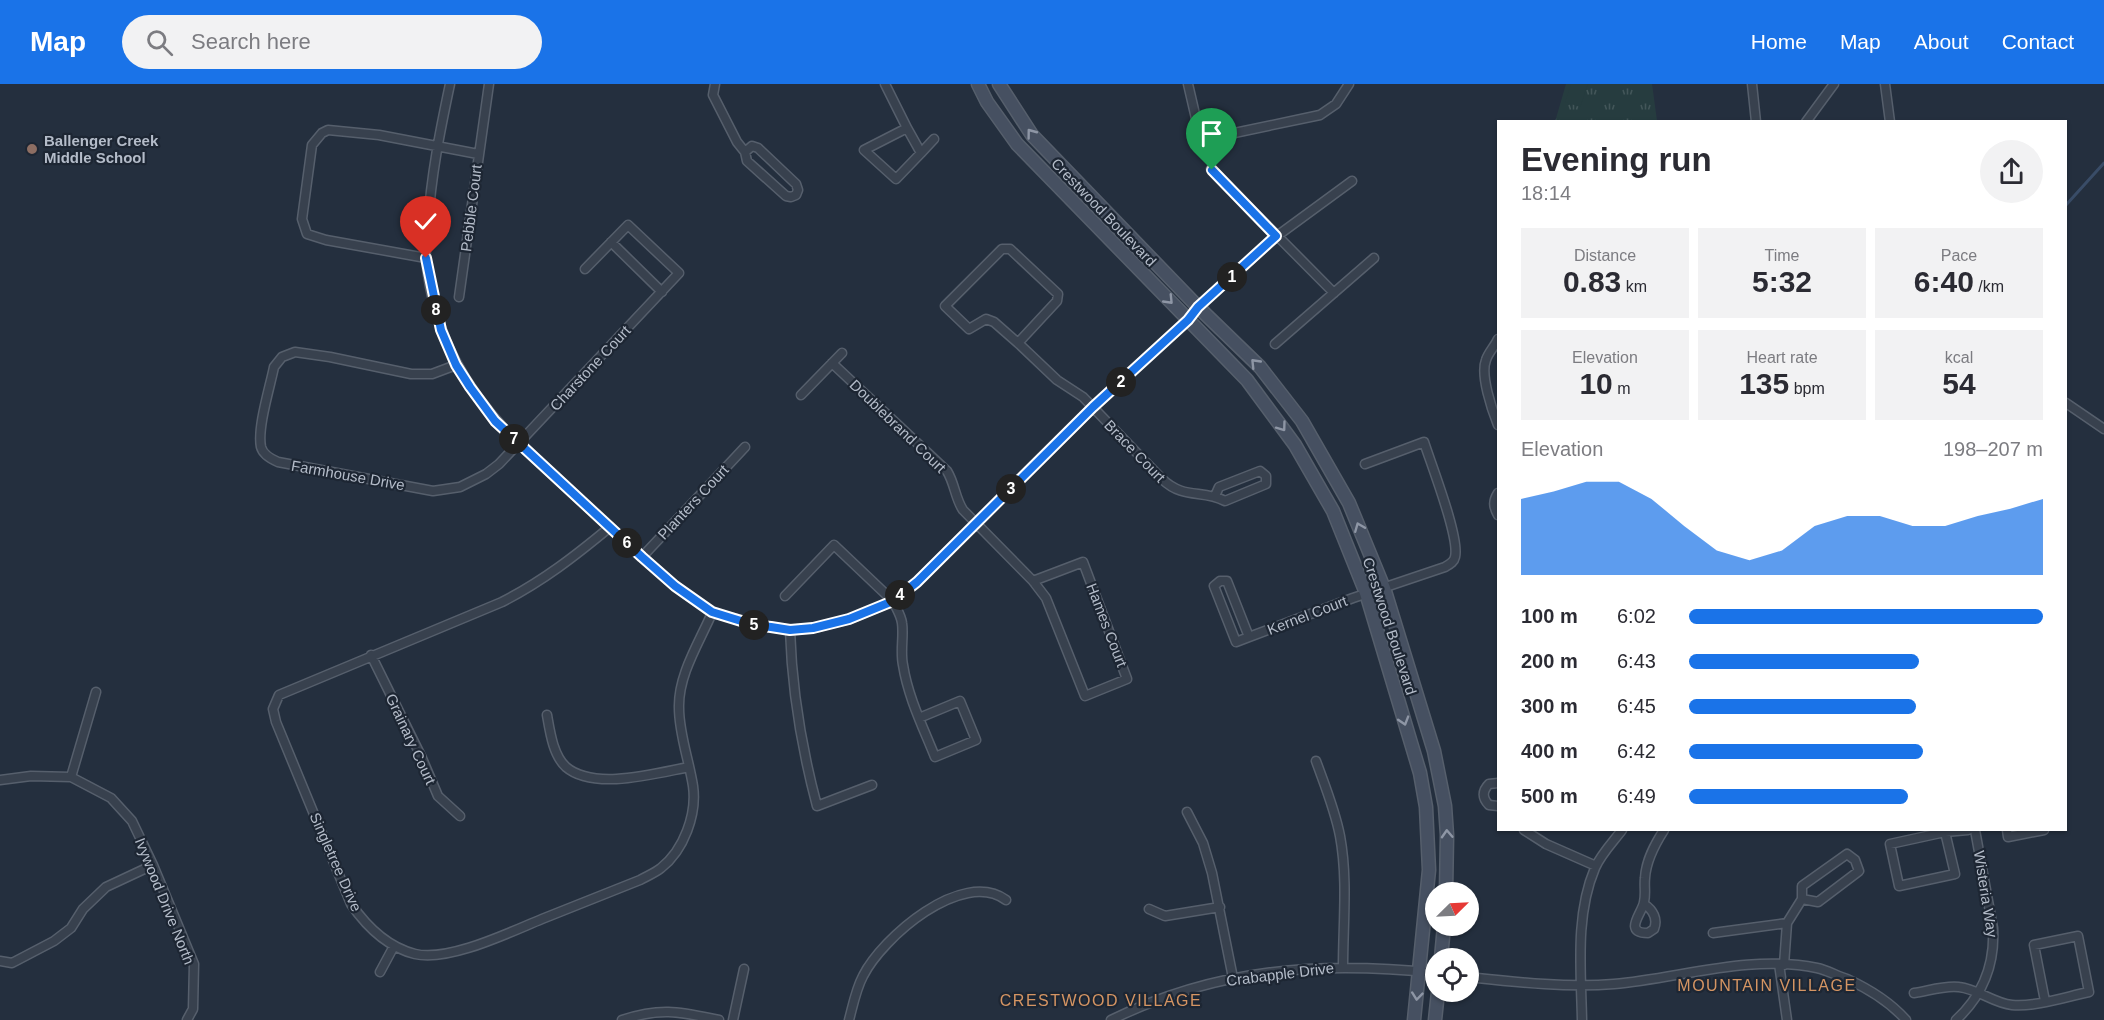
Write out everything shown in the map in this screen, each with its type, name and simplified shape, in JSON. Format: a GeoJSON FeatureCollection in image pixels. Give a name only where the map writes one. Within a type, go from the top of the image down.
{"type":"FeatureCollection","features":[{"type":"Feature","properties":{"kind":"main road","name":"Crestwood Boulevard"},"geometry":{"type":"LineString","coordinates":[[978,84],[987,102],[1017,144],[1248,380],[1295,445],[1333,511],[1366,592],[1420,773],[1426,807],[1429,870],[1414,1020]]}},
{"type":"Feature","properties":{"kind":"main road","name":"Crestwood Boulevard"},"geometry":{"type":"LineString","coordinates":[[999,84],[1032,135],[1198,307],[1260,367],[1302,422],[1349,503],[1384,588],[1434,751],[1445,806],[1448,835],[1446,882]]}},
{"type":"Feature","properties":{"kind":"main road"},"geometry":{"type":"LineString","coordinates":[[1435,1020],[1437,1002]]}},
{"type":"Feature","properties":{"kind":"street"},"geometry":{"type":"LineString","coordinates":[[450,84],[436,147],[426,258],[441,330],[456,365],[495,421],[675,586],[712,612],[754,625],[790,630],[828,625],[893,601],[917,582],[1093,407],[1188,320],[1198,307],[1276,236],[1352,181]]}},
{"type":"Feature","properties":{"kind":"street","name":"Pebble Court"},"geometry":{"type":"LineString","coordinates":[[459,297],[489,84]]}},
{"type":"Feature","properties":{"kind":"street"},"geometry":{"type":"LineString","coordinates":[[715,84],[713,95],[737,142],[745,152],[747,161],[786,196],[796,195],[798,190],[796,184],[758,148],[749,147],[745,152]]}},
{"type":"Feature","properties":{"kind":"street"},"geometry":{"type":"LineString","coordinates":[[885,84],[921,153]]}},
{"type":"Feature","properties":{"kind":"street"},"geometry":{"type":"LineString","coordinates":[[1188,84],[1201,140],[1320,115],[1336,104],[1349,84]]}},
{"type":"Feature","properties":{"kind":"street"},"geometry":{"type":"LineString","coordinates":[[1752,84],[1756,120]]}},
{"type":"Feature","properties":{"kind":"street"},"geometry":{"type":"LineString","coordinates":[[1807,120],[1834,84]]}},
{"type":"Feature","properties":{"kind":"street"},"geometry":{"type":"LineString","coordinates":[[1885,84],[1890,120]]}},
{"type":"Feature","properties":{"kind":"street"},"geometry":{"type":"LineString","coordinates":[[907,128],[864,150],[897,179],[934,140]]}},
{"type":"Feature","properties":{"kind":"street","name":"Pebble Court"},"geometry":{"type":"LineString","coordinates":[[426,258],[326,240],[307,234],[302,219],[302,210],[312,145],[322,133],[328,130],[379,135],[478,154]]}},
{"type":"Feature","properties":{"kind":"street"},"geometry":{"type":"LineString","coordinates":[[1212,170],[1334,293]]}},
{"type":"Feature","properties":{"kind":"street","name":"Charstone Court"},"geometry":{"type":"LineString","coordinates":[[518,443],[679,273],[628,225],[585,269]]}},
{"type":"Feature","properties":{"kind":"street"},"geometry":{"type":"LineString","coordinates":[[611,242],[662,292]]}},
{"type":"Feature","properties":{"kind":"street","name":"Brace Court"},"geometry":{"type":"LineString","coordinates":[[1018,343],[1057,301],[1058,294],[1010,249],[1002,249],[945,306],[969,330],[986,319],[994,322],[1057,380],[1075,391],[1093,407],[1166,482],[1184,493],[1215,496],[1224,501],[1266,484],[1266,476],[1260,471],[1220,487],[1215,496]]}},
{"type":"Feature","properties":{"kind":"street"},"geometry":{"type":"LineString","coordinates":[[1275,344],[1374,258]]}},
{"type":"Feature","properties":{"kind":"street"},"geometry":{"type":"LineString","coordinates":[[1497,341],[1486,360],[1484,371],[1497,422]]}},
{"type":"Feature","properties":{"kind":"street","name":"Farmhouse Drive"},"geometry":{"type":"LineString","coordinates":[[456,365],[432,374],[411,374],[330,357],[295,352],[288,354],[277,361],[273,367],[262,426],[261,448],[265,454],[278,462],[433,491],[460,487],[479,478],[499,464],[518,443]]}},
{"type":"Feature","properties":{"kind":"street"},"geometry":{"type":"LineString","coordinates":[[801,395],[842,352]]}},
{"type":"Feature","properties":{"kind":"street","name":"Doublebrand Court"},"geometry":{"type":"LineString","coordinates":[[832,363],[947,471],[954,482],[958,502],[976,523]]}},
{"type":"Feature","properties":{"kind":"street"},"geometry":{"type":"LineString","coordinates":[[2067,404],[2104,429]]}},
{"type":"Feature","properties":{"kind":"street","name":"Kernel Court"},"geometry":{"type":"LineString","coordinates":[[1249,637],[1227,581],[1217,583],[1214,586],[1236,642],[1249,637],[1366,592],[1446,567],[1452,562],[1456,555],[1453,532],[1424,442],[1365,464]]}},
{"type":"Feature","properties":{"kind":"street","name":"Planters Court"},"geometry":{"type":"LineString","coordinates":[[642,557],[745,447]]}},
{"type":"Feature","properties":{"kind":"street"},"geometry":{"type":"LineString","coordinates":[[1497,495],[1494,501],[1497,513]]}},
{"type":"Feature","properties":{"kind":"street","name":"Hames Court"},"geometry":{"type":"LineString","coordinates":[[976,523],[1033,581],[1046,598],[1085,696],[1127,679],[1083,562],[1033,581]]}},
{"type":"Feature","properties":{"kind":"street","name":"Singletree Drive"},"geometry":{"type":"LineString","coordinates":[[610,527],[555,571],[502,602],[279,695],[273,710],[280,733],[351,904],[363,922],[394,946],[416,954],[442,954],[476,945],[640,880],[661,868],[677,851],[684,839],[693,811],[693,788],[679,709],[680,690],[685,673],[712,612]]}},
{"type":"Feature","properties":{"kind":"street"},"geometry":{"type":"LineString","coordinates":[[785,596],[834,545],[893,601],[902,624],[902,662],[908,690],[919,718],[935,757],[976,740],[960,701],[919,718]]}},
{"type":"Feature","properties":{"kind":"street"},"geometry":{"type":"LineString","coordinates":[[790,630],[793,689],[798,723],[817,806],[872,785]]}},
{"type":"Feature","properties":{"kind":"street","name":"Grainary Court"},"geometry":{"type":"LineString","coordinates":[[371,655],[421,756],[438,796],[460,816]]}},
{"type":"Feature","properties":{"kind":"street"},"geometry":{"type":"LineString","coordinates":[[70,777],[96,692]]}},
{"type":"Feature","properties":{"kind":"street"},"geometry":{"type":"LineString","coordinates":[[547,715],[552,741],[559,756],[566,766],[577,773],[611,779],[628,779],[689,767]]}},
{"type":"Feature","properties":{"kind":"street"},"geometry":{"type":"LineString","coordinates":[[1316,761],[1333,808],[1344,864],[1343,967]]}},
{"type":"Feature","properties":{"kind":"street","name":"Ivywood Drive North"},"geometry":{"type":"LineString","coordinates":[[0,780],[31,776],[70,777],[111,798],[132,821],[194,964],[193,1009],[187,1020]]}},
{"type":"Feature","properties":{"kind":"street"},"geometry":{"type":"LineString","coordinates":[[1497,783],[1489,784],[1483,795],[1489,805],[1497,806]]}},
{"type":"Feature","properties":{"kind":"street"},"geometry":{"type":"LineString","coordinates":[[1187,812],[1203,843],[1212,873],[1233,978]]}},
{"type":"Feature","properties":{"kind":"street"},"geometry":{"type":"LineString","coordinates":[[1526,831],[1546,844],[1596,866]]}},
{"type":"Feature","properties":{"kind":"street"},"geometry":{"type":"LineString","coordinates":[[1582,1020],[1581,926],[1584,906],[1596,866],[1621,831]]}},
{"type":"Feature","properties":{"kind":"street"},"geometry":{"type":"LineString","coordinates":[[1644,904],[1645,875],[1653,847],[1663,831]]}},
{"type":"Feature","properties":{"kind":"street"},"geometry":{"type":"LineString","coordinates":[[1946,832],[1954,874],[1899,886],[1890,844],[1946,832],[1957,831]]}},
{"type":"Feature","properties":{"kind":"street","name":"Wisteria Way"},"geometry":{"type":"LineString","coordinates":[[1956,1020],[1979,993],[1985,982],[1994,942],[1976,831]]}},
{"type":"Feature","properties":{"kind":"street"},"geometry":{"type":"LineString","coordinates":[[2007,831],[2008,837],[2039,831]]}},
{"type":"Feature","properties":{"kind":"street"},"geometry":{"type":"LineString","coordinates":[[1787,1020],[1781,965],[1787,923],[1802,900],[1802,886],[1847,854],[1855,860],[1859,872],[1818,902],[1802,900]]}},
{"type":"Feature","properties":{"kind":"street"},"geometry":{"type":"LineString","coordinates":[[0,961],[12,963],[54,941],[71,928],[83,909],[106,887],[153,865]]}},
{"type":"Feature","properties":{"kind":"street"},"geometry":{"type":"LineString","coordinates":[[849,1020],[863,975],[878,953],[898,932],[934,906],[971,893],[998,894],[1006,900]]}},
{"type":"Feature","properties":{"kind":"street"},"geometry":{"type":"LineString","coordinates":[[1149,909],[1165,916],[1220,907]]}},
{"type":"Feature","properties":{"kind":"street"},"geometry":{"type":"LineString","coordinates":[[1713,933],[1787,923]]}},
{"type":"Feature","properties":{"kind":"street"},"geometry":{"type":"LineString","coordinates":[[1914,993],[1950,986],[1961,987],[1998,1002],[2012,1005],[2045,1001],[2089,992],[2078,936],[2034,945],[2045,1001]]}},
{"type":"Feature","properties":{"kind":"street"},"geometry":{"type":"LineString","coordinates":[[380,972],[394,946]]}},
{"type":"Feature","properties":{"kind":"street"},"geometry":{"type":"LineString","coordinates":[[1479,978],[1614,984],[1740,965],[1818,968],[1861,985],[1894,1007],[1906,1020]]}},
{"type":"Feature","properties":{"kind":"street","name":"Crabapple Drive"},"geometry":{"type":"LineString","coordinates":[[1112,1020],[1184,990],[1233,978],[1283,970],[1343,967],[1425,972]]}},
{"type":"Feature","properties":{"kind":"street"},"geometry":{"type":"LineString","coordinates":[[733,1020],[744,969]]}},
{"type":"Feature","properties":{"kind":"street"},"geometry":{"type":"LineString","coordinates":[[622,1020],[651,1012],[678,1012],[719,1020]]}},
{"type":"Feature","properties":{"kind":"green space"},"geometry":{"type":"Polygon","coordinates":[[[1566,84],[1652,84],[1657,120],[1556,120],[1566,84]]]}},
{"type":"Feature","properties":{"kind":"green space"},"geometry":{"type":"Polygon","coordinates":[[[1571,84],[1588,84],[1580,107],[1565,102],[1571,84]]]}},
{"type":"Feature","properties":{"kind":"waterway"},"geometry":{"type":"LineString","coordinates":[[2067,204],[2104,163]]}},
{"type":"Feature","properties":{"kind":"place","name":"Ballenger Creek Middle School"},"geometry":{"type":"Point","coordinates":[32,149]}},
{"type":"Feature","properties":{"kind":"district","name":"MOUNTAIN VILLAGE"},"geometry":{"type":"Point","coordinates":[1767,985]}},
{"type":"Feature","properties":{"kind":"district","name":"CRESTWOOD VILLAGE"},"geometry":{"type":"Point","coordinates":[1101,1000]}},
{"type":"Feature","properties":{"kind":"route"},"geometry":{"type":"LineString","coordinates":[[426,258],[441,330],[456,365],[495,421],[518,443],[675,586],[712,612],[754,625],[790,630],[813,628],[849,619],[893,601],[917,582],[1093,407],[1276,236],[1212,170]]}}]}
